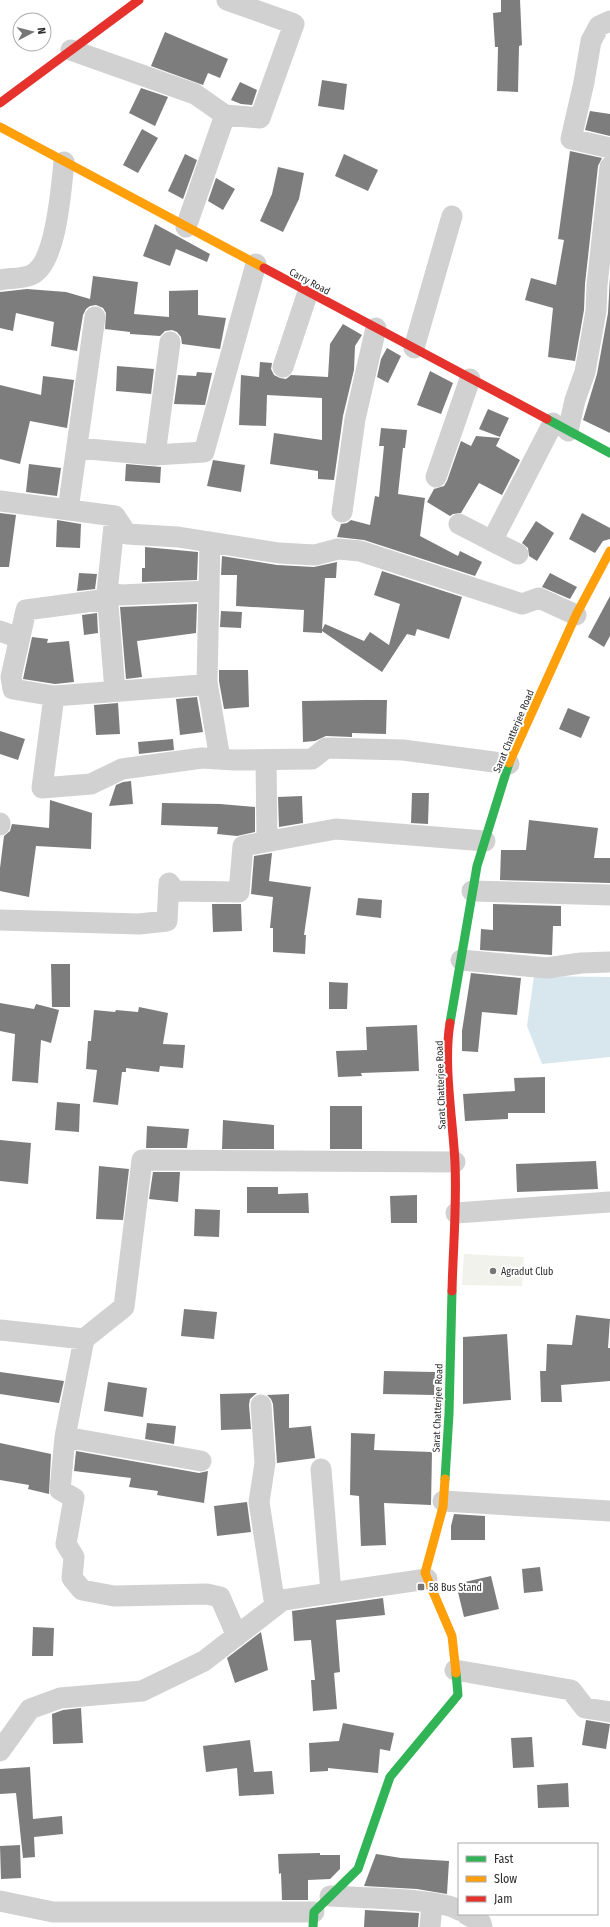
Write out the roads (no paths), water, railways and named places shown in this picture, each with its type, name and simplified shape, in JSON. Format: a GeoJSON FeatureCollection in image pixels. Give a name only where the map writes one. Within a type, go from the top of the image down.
{"type":"FeatureCollection","features":[{"type":"Feature","properties":{"kind":"main road"},"geometry":{"type":"LineString","coordinates":[[0,103],[139,0]]}},
{"type":"Feature","properties":{"kind":"main road","name":"Carry Road"},"geometry":{"type":"LineString","coordinates":[[0,128],[610,453]]}},
{"type":"Feature","properties":{"kind":"main road","name":"Sarat Chatterjee Road"},"geometry":{"type":"LineString","coordinates":[[426,1576],[443,1501],[449,1414],[452,1285],[456,1213],[455,1162],[449,1076],[449,1030],[462,960],[472,891],[477,866],[509,764],[576,615],[610,551]]}},
{"type":"Feature","properties":{"kind":"main road"},"geometry":{"type":"LineString","coordinates":[[313,1919],[330,1896],[358,1869],[390,1777],[458,1695],[452,1636],[426,1576]]}},
{"type":"Feature","properties":{"kind":"street"},"geometry":{"type":"LineString","coordinates":[[71,50],[195,94],[225,115],[260,118],[294,24],[226,0]]}},
{"type":"Feature","properties":{"kind":"street"},"geometry":{"type":"LineString","coordinates":[[610,21],[599,26],[591,40],[584,82],[571,139],[610,148]]}},
{"type":"Feature","properties":{"kind":"street"},"geometry":{"type":"LineString","coordinates":[[186,227],[225,115]]}},
{"type":"Feature","properties":{"kind":"street"},"geometry":{"type":"LineString","coordinates":[[0,280],[31,275],[46,260],[55,230],[64,162]]}},
{"type":"Feature","properties":{"kind":"street"},"geometry":{"type":"LineString","coordinates":[[492,541],[575,400],[585,372],[596,310],[597,285],[610,167]]}},
{"type":"Feature","properties":{"kind":"street"},"geometry":{"type":"LineString","coordinates":[[414,348],[452,216]]}},
{"type":"Feature","properties":{"kind":"street"},"geometry":{"type":"LineString","coordinates":[[77,448],[155,455],[204,452],[256,264]]}},
{"type":"Feature","properties":{"kind":"street"},"geometry":{"type":"LineString","coordinates":[[283,368],[308,292]]}},
{"type":"Feature","properties":{"kind":"street"},"geometry":{"type":"LineString","coordinates":[[68,510],[95,317]]}},
{"type":"Feature","properties":{"kind":"street"},"geometry":{"type":"LineString","coordinates":[[342,512],[355,419],[376,328]]}},
{"type":"Feature","properties":{"kind":"street"},"geometry":{"type":"LineString","coordinates":[[155,455],[170,342]]}},
{"type":"Feature","properties":{"kind":"street"},"geometry":{"type":"LineString","coordinates":[[436,477],[470,379]]}},
{"type":"Feature","properties":{"kind":"street"},"geometry":{"type":"LineString","coordinates":[[0,501],[116,516]]}},
{"type":"Feature","properties":{"kind":"street"},"geometry":{"type":"LineString","coordinates":[[116,516],[127,534],[178,537],[279,553],[315,556],[338,549],[360,551],[522,604],[539,598],[576,615]]}},
{"type":"Feature","properties":{"kind":"street"},"geometry":{"type":"LineString","coordinates":[[115,692],[107,596],[116,516]]}},
{"type":"Feature","properties":{"kind":"street"},"geometry":{"type":"LineString","coordinates":[[459,524],[518,554]]}},
{"type":"Feature","properties":{"kind":"street"},"geometry":{"type":"LineString","coordinates":[[210,542],[207,682],[220,759]]}},
{"type":"Feature","properties":{"kind":"street"},"geometry":{"type":"LineString","coordinates":[[207,682],[201,685],[54,696],[13,689],[11,677],[26,610],[107,596],[208,591]]}},
{"type":"Feature","properties":{"kind":"street"},"geometry":{"type":"LineString","coordinates":[[0,631],[19,638]]}},
{"type":"Feature","properties":{"kind":"street"},"geometry":{"type":"LineString","coordinates":[[54,696],[42,788],[90,784],[122,769],[202,758],[266,760],[312,759],[326,748],[403,750],[509,764]]}},
{"type":"Feature","properties":{"kind":"street"},"geometry":{"type":"LineString","coordinates":[[266,760],[267,841]]}},
{"type":"Feature","properties":{"kind":"street"},"geometry":{"type":"LineString","coordinates":[[0,920],[139,924],[167,920],[169,883],[175,891],[239,892],[243,846],[336,829],[485,841]]}},
{"type":"Feature","properties":{"kind":"street"},"geometry":{"type":"LineString","coordinates":[[472,891],[610,895]]}},
{"type":"Feature","properties":{"kind":"street"},"geometry":{"type":"LineString","coordinates":[[462,960],[547,968],[581,963],[610,962]]}},
{"type":"Feature","properties":{"kind":"street"},"geometry":{"type":"LineString","coordinates":[[237,1636],[220,1597],[207,1594],[114,1596],[82,1590],[72,1578],[74,1557],[66,1544],[74,1498],[60,1490],[65,1437],[84,1339],[124,1307],[142,1160],[455,1162]]}},
{"type":"Feature","properties":{"kind":"street"},"geometry":{"type":"LineString","coordinates":[[456,1213],[610,1202]]}},
{"type":"Feature","properties":{"kind":"street"},"geometry":{"type":"LineString","coordinates":[[0,1330],[84,1339]]}},
{"type":"Feature","properties":{"kind":"street"},"geometry":{"type":"LineString","coordinates":[[261,1405],[265,1463],[259,1502],[275,1606]]}},
{"type":"Feature","properties":{"kind":"street"},"geometry":{"type":"LineString","coordinates":[[65,1437],[201,1461]]}},
{"type":"Feature","properties":{"kind":"street"},"geometry":{"type":"LineString","coordinates":[[321,1469],[331,1593]]}},
{"type":"Feature","properties":{"kind":"street"},"geometry":{"type":"LineString","coordinates":[[443,1501],[610,1510]]}},
{"type":"Feature","properties":{"kind":"street"},"geometry":{"type":"LineString","coordinates":[[0,1751],[30,1709],[60,1698],[142,1691],[204,1661],[283,1600],[426,1576]]}},
{"type":"Feature","properties":{"kind":"street"},"geometry":{"type":"LineString","coordinates":[[456,1670],[571,1690],[584,1708],[610,1712]]}},
{"type":"Feature","properties":{"kind":"street"},"geometry":{"type":"LineString","coordinates":[[330,1896],[453,1906],[458,1909]]}},
{"type":"Feature","properties":{"kind":"street"},"geometry":{"type":"LineString","coordinates":[[0,1901],[53,1912],[313,1919]]}},
{"type":"Feature","properties":{"kind":"street"},"geometry":{"type":"LineString","coordinates":[[430,1927],[432,1904]]}},
{"type":"Feature","properties":{"kind":"street"},"geometry":{"type":"LineString","coordinates":[[468,1915],[481,1923],[482,1927]]}},
{"type":"Feature","properties":{"kind":"place","name":"Agradut Club"},"geometry":{"type":"Point","coordinates":[493,1271]}},
{"type":"Feature","properties":{"kind":"place","name":"58 Bus Stand"},"geometry":{"type":"Point","coordinates":[421,1587]}}]}
